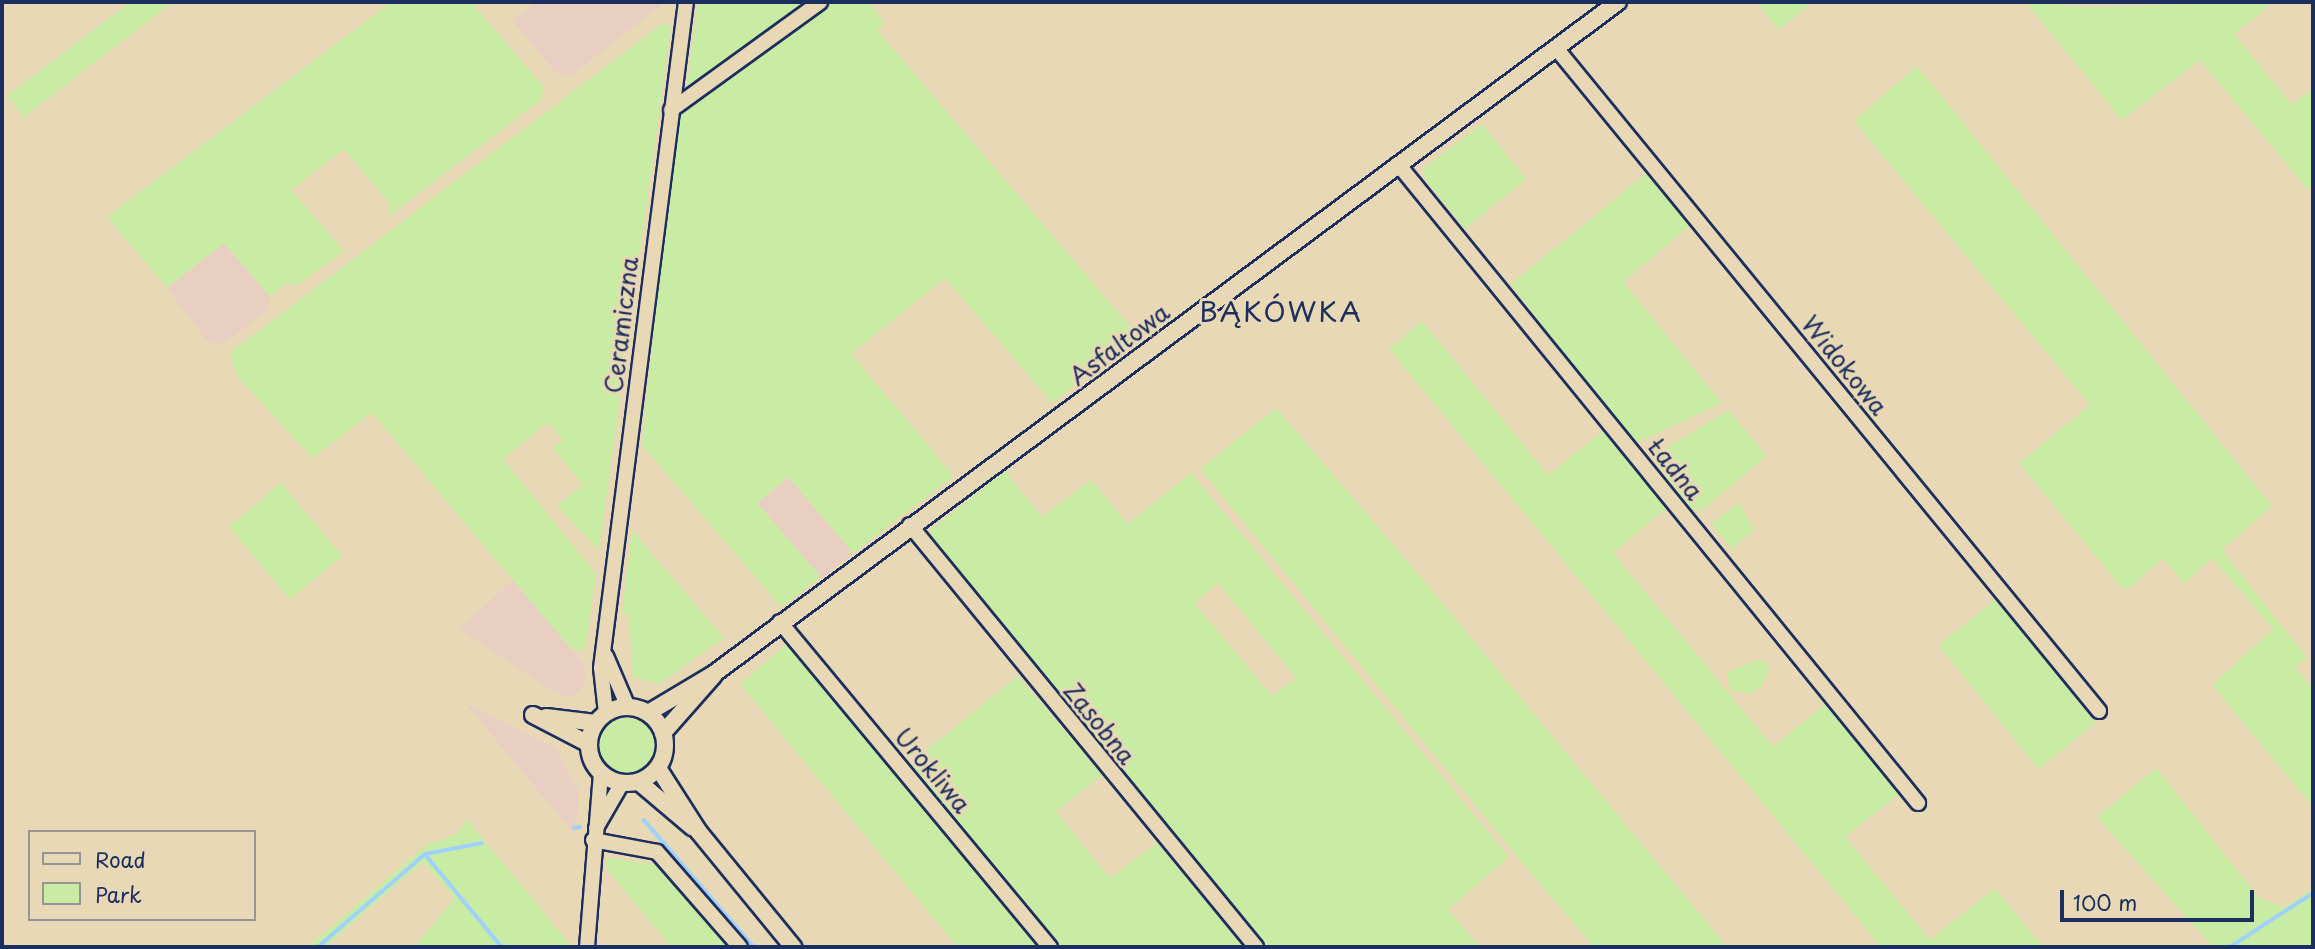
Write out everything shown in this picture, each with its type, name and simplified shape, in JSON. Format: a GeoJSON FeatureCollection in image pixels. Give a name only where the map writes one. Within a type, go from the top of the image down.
{"type":"FeatureCollection","features":[{"type":"Feature","properties":{"kind":"street","name":"Ceramiczna"},"geometry":{"type":"LineString","coordinates":[[601,718],[605,655],[686,2]]}},
{"type":"Feature","properties":{"kind":"street"},"geometry":{"type":"LineString","coordinates":[[671,110],[820,2]]}},
{"type":"Feature","properties":{"kind":"street","name":"Asfaltowa"},"geometry":{"type":"LineString","coordinates":[[648,713],[715,673],[910,525],[1618,2]]}},
{"type":"Feature","properties":{"kind":"street","name":"Widokowa"},"geometry":{"type":"LineString","coordinates":[[1556,48],[2099,711]]}},
{"type":"Feature","properties":{"kind":"street","name":"Ładna"},"geometry":{"type":"LineString","coordinates":[[1398,164],[1917,803]]}},
{"type":"Feature","properties":{"kind":"street","name":"Zasobna"},"geometry":{"type":"LineString","coordinates":[[910,525],[1256,947]]}},
{"type":"Feature","properties":{"kind":"street","name":"Urokliwa"},"geometry":{"type":"LineString","coordinates":[[780,622],[1050,947]]}},
{"type":"Feature","properties":{"kind":"street"},"geometry":{"type":"LineString","coordinates":[[605,655],[628,707]]}},
{"type":"Feature","properties":{"kind":"street","name":"Asfaltowa"},"geometry":{"type":"LineString","coordinates":[[663,733],[715,673]]}},
{"type":"Feature","properties":{"kind":"street"},"geometry":{"type":"LineString","coordinates":[[587,947],[601,774],[589,744],[533,715],[601,718],[628,707],[648,713],[663,733],[658,768],[699,832],[793,947]]}},
{"type":"Feature","properties":{"kind":"street"},"geometry":{"type":"LineString","coordinates":[[589,744],[601,718]]}},
{"type":"Feature","properties":{"kind":"street"},"geometry":{"type":"LineString","coordinates":[[601,774],[622,783],[639,782],[658,768]]}},
{"type":"Feature","properties":{"kind":"street"},"geometry":{"type":"LineString","coordinates":[[639,782],[699,832]]}},
{"type":"Feature","properties":{"kind":"street"},"geometry":{"type":"LineString","coordinates":[[594,837],[622,783]]}},
{"type":"Feature","properties":{"kind":"street"},"geometry":{"type":"LineString","coordinates":[[594,837],[657,852],[740,947]]}},
{"type":"Feature","properties":{"kind":"shaded area"},"geometry":{"type":"Polygon","coordinates":[[[536,2],[665,2],[571,76],[557,74],[512,20],[536,2]]]}},
{"type":"Feature","properties":{"kind":"shaded area"},"geometry":{"type":"Polygon","coordinates":[[[224,242],[270,297],[268,310],[222,345],[208,342],[167,288],[224,242]]]}},
{"type":"Feature","properties":{"kind":"shaded area"},"geometry":{"type":"Polygon","coordinates":[[[789,477],[853,553],[821,579],[758,503],[789,477]]]}},
{"type":"Feature","properties":{"kind":"shaded area"},"geometry":{"type":"Polygon","coordinates":[[[514,579],[583,663],[586,682],[573,697],[555,693],[459,629],[514,579]]]}},
{"type":"Feature","properties":{"kind":"shaded area"},"geometry":{"type":"Polygon","coordinates":[[[465,703],[557,749],[579,792],[575,835],[465,703]]]}},
{"type":"Feature","properties":{"kind":"green space"},"geometry":{"type":"Polygon","coordinates":[[[130,2],[173,2],[24,117],[7,96],[130,2]]]}},
{"type":"Feature","properties":{"kind":"green space"},"geometry":{"type":"Polygon","coordinates":[[[391,2],[471,2],[543,86],[542,99],[389,216],[389,203],[344,149],[291,190],[344,251],[298,285],[285,284],[270,297],[224,243],[167,288],[107,217],[391,2]]]}},
{"type":"Feature","properties":{"kind":"green space"},"geometry":{"type":"Polygon","coordinates":[[[698,2],[803,2],[686,92],[698,2]]]}},
{"type":"Feature","properties":{"kind":"green space"},"geometry":{"type":"Polygon","coordinates":[[[832,2],[869,2],[885,23],[877,30],[1139,337],[1052,403],[945,278],[851,354],[954,476],[853,553],[788,477],[757,503],[821,577],[781,607],[642,445],[676,115],[832,2]]]}},
{"type":"Feature","properties":{"kind":"green space"},"geometry":{"type":"Polygon","coordinates":[[[1756,2],[1812,2],[1779,30],[1756,2]]]}},
{"type":"Feature","properties":{"kind":"green space"},"geometry":{"type":"Polygon","coordinates":[[[2025,2],[2091,7],[2263,2],[2268,7],[2234,34],[2292,105],[2313,89],[2313,186],[2308,190],[2200,60],[2122,120],[2025,2]]]}},
{"type":"Feature","properties":{"kind":"green space"},"geometry":{"type":"Polygon","coordinates":[[[663,23],[671,26],[599,551],[557,506],[583,485],[553,448],[563,440],[548,422],[503,459],[596,574],[585,650],[571,649],[372,413],[312,458],[237,376],[230,353],[663,23]]]}},
{"type":"Feature","properties":{"kind":"green space"},"geometry":{"type":"Polygon","coordinates":[[[1917,66],[2272,506],[2222,550],[2307,658],[2295,667],[2313,689],[2313,807],[2212,685],[2273,629],[2212,558],[2184,583],[2163,558],[2128,590],[2121,587],[2019,463],[2090,405],[1854,121],[1917,66]]]}},
{"type":"Feature","properties":{"kind":"green space"},"geometry":{"type":"Polygon","coordinates":[[[1482,124],[1526,179],[1465,229],[1424,178],[1424,168],[1482,124]]]}},
{"type":"Feature","properties":{"kind":"green space"},"geometry":{"type":"Polygon","coordinates":[[[1648,172],[1692,224],[1623,282],[1722,403],[1638,442],[1628,438],[1511,284],[1648,172]]]}},
{"type":"Feature","properties":{"kind":"green space"},"geometry":{"type":"Polygon","coordinates":[[[1422,321],[1548,475],[1607,428],[1670,505],[1613,553],[1773,747],[1828,702],[1902,792],[1845,837],[1930,940],[1995,888],[2043,947],[1881,947],[1389,349],[1422,321]]]}},
{"type":"Feature","properties":{"kind":"green space"},"geometry":{"type":"Polygon","coordinates":[[[1276,408],[1419,575],[1727,947],[1594,947],[1528,870],[1200,469],[1276,408]]]}},
{"type":"Feature","properties":{"kind":"green space"},"geometry":{"type":"Polygon","coordinates":[[[1728,410],[1767,456],[1702,510],[1682,507],[1659,475],[1660,452],[1728,410]]]}},
{"type":"Feature","properties":{"kind":"green space"},"geometry":{"type":"Polygon","coordinates":[[[1005,471],[1042,517],[1091,480],[1128,524],[1191,473],[1509,857],[1448,909],[1479,947],[1265,947],[924,535],[1005,471]],[[1218,583],[1194,603],[1272,696],[1296,678],[1218,583]]]}},
{"type":"Feature","properties":{"kind":"green space"},"geometry":{"type":"Polygon","coordinates":[[[281,483],[342,556],[290,599],[229,527],[281,483]]]}},
{"type":"Feature","properties":{"kind":"green space"},"geometry":{"type":"Polygon","coordinates":[[[1739,502],[1754,530],[1732,549],[1711,524],[1739,502]]]}},
{"type":"Feature","properties":{"kind":"green space"},"geometry":{"type":"Polygon","coordinates":[[[632,530],[724,638],[659,684],[633,677],[629,616],[622,614],[632,530]]]}},
{"type":"Feature","properties":{"kind":"green space"},"geometry":{"type":"Polygon","coordinates":[[[1996,599],[2096,723],[2039,769],[1938,646],[1996,599]]]}},
{"type":"Feature","properties":{"kind":"green space"},"geometry":{"type":"Polygon","coordinates":[[[790,641],[1044,947],[957,947],[740,684],[790,641]]]}},
{"type":"Feature","properties":{"kind":"green space"},"geometry":{"type":"Polygon","coordinates":[[[1759,659],[1770,667],[1761,687],[1749,694],[1729,690],[1728,672],[1759,659]]]}},
{"type":"Feature","properties":{"kind":"green space"},"geometry":{"type":"Polygon","coordinates":[[[1018,676],[1102,775],[1056,812],[1110,878],[1157,843],[1243,947],[1058,947],[908,765],[1018,676]]]}},
{"type":"Feature","properties":{"kind":"green space"},"geometry":{"type":"Polygon","coordinates":[[[627,718],[638,720],[647,726],[653,735],[653,757],[647,766],[638,772],[627,774],[616,772],[607,766],[601,757],[599,746],[601,735],[607,726],[616,720],[627,718]]]}},
{"type":"Feature","properties":{"kind":"green space"},"geometry":{"type":"Polygon","coordinates":[[[2156,768],[2260,899],[2284,907],[2313,888],[2313,947],[2213,947],[2097,817],[2156,768]]]}},
{"type":"Feature","properties":{"kind":"green space"},"geometry":{"type":"Polygon","coordinates":[[[467,819],[572,947],[414,947],[455,898],[423,862],[325,947],[308,947],[426,845],[457,834],[467,819]]]}},
{"type":"Feature","properties":{"kind":"green space"},"geometry":{"type":"Polygon","coordinates":[[[607,858],[654,864],[734,947],[671,947],[606,868],[607,858]]]}},
{"type":"Feature","properties":{"kind":"waterway"},"geometry":{"type":"LineString","coordinates":[[644,820],[754,947]]}},
{"type":"Feature","properties":{"kind":"waterway"},"geometry":{"type":"LineString","coordinates":[[574,828],[580,827]]}},
{"type":"Feature","properties":{"kind":"waterway"},"geometry":{"type":"LineString","coordinates":[[318,947],[425,854],[482,843]]}},
{"type":"Feature","properties":{"kind":"waterway"},"geometry":{"type":"LineString","coordinates":[[425,854],[502,947]]}},
{"type":"Feature","properties":{"kind":"waterway"},"geometry":{"type":"LineString","coordinates":[[2230,947],[2313,893]]}},
{"type":"Feature","properties":{"kind":"district","name":"BĄKÓWKA"},"geometry":{"type":"Point","coordinates":[1281,311]}}]}
